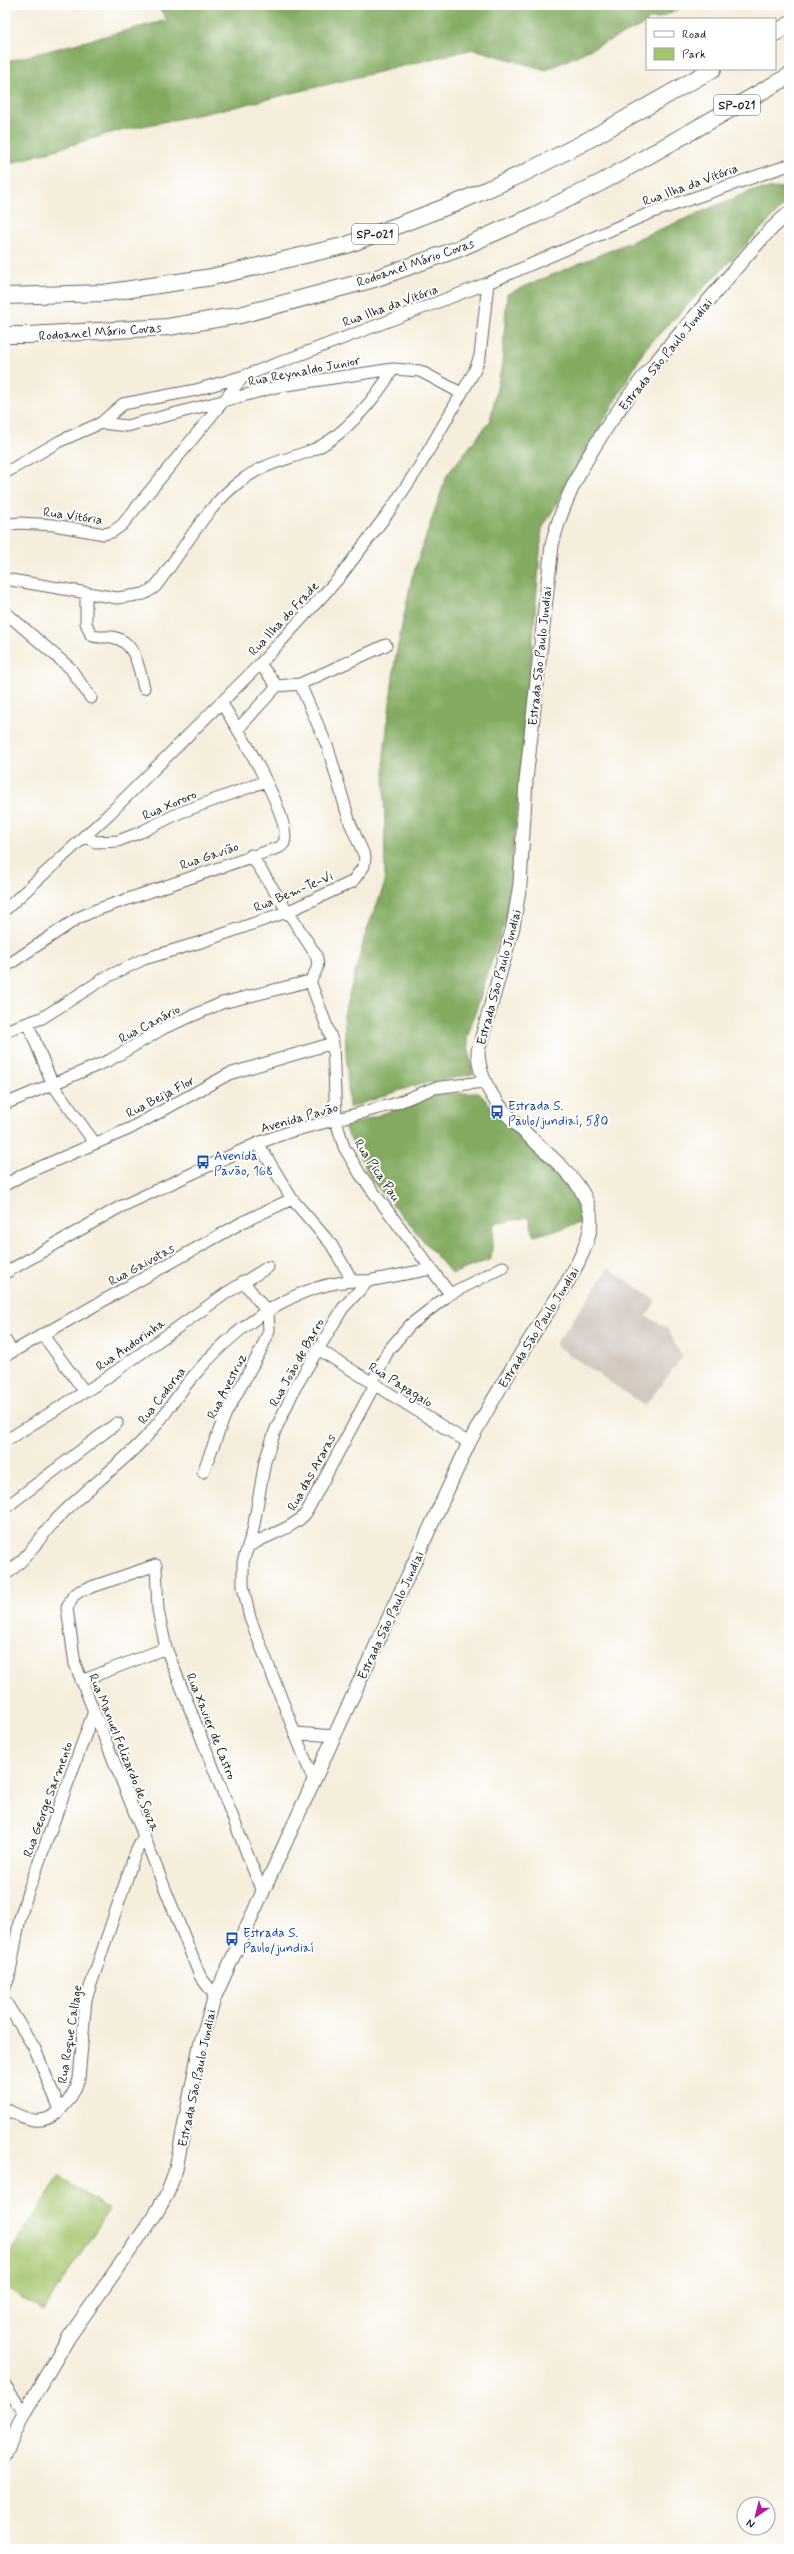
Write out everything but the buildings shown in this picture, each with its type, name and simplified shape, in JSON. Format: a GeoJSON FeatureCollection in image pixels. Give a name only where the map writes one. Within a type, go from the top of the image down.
{"type":"FeatureCollection","features":[{"type":"Feature","properties":{"kind":"highway"},"geometry":{"type":"LineString","coordinates":[[776,32],[789,25]]}},
{"type":"Feature","properties":{"kind":"highway","name":"SP-021"},"geometry":{"type":"LineString","coordinates":[[5,296],[104,293],[212,277],[347,245],[461,201],[524,173],[581,144],[711,70]]}},
{"type":"Feature","properties":{"kind":"highway","name":"Rodoanel Mário Covas"},"geometry":{"type":"LineString","coordinates":[[5,335],[29,335],[175,326],[240,315],[374,279],[458,249],[535,215],[602,182],[789,76]]}},
{"type":"Feature","properties":{"kind":"main road","name":"Estrada São Paulo Jundiai"},"geometry":{"type":"LineString","coordinates":[[5,2455],[24,2413],[69,2337],[155,2215],[168,2192],[176,2169],[200,2045],[214,1996],[263,1894],[469,1443],[499,1388],[575,1269],[584,1247],[590,1225],[590,1211],[580,1188],[565,1169],[514,1123],[492,1097],[483,1082],[478,1065],[478,1051],[513,927],[520,884],[526,780],[552,545],[557,522],[585,465],[638,384],[763,237],[789,214]]}},
{"type":"Feature","properties":{"kind":"street","name":"Rua Ilha da Vitória"},"geometry":{"type":"LineString","coordinates":[[5,473],[60,441],[101,423],[123,404],[196,390],[244,376],[488,283],[650,212],[789,165]]}},
{"type":"Feature","properties":{"kind":"street","name":"Rua Ilha do Frade"},"geometry":{"type":"LineString","coordinates":[[5,910],[109,814],[260,664],[339,578],[419,467],[474,372],[480,356],[488,283]]}},
{"type":"Feature","properties":{"kind":"street","name":"Rua Reynaldo Junior"},"geometry":{"type":"LineString","coordinates":[[101,423],[127,426],[280,386],[393,368],[420,371],[461,393]]}},
{"type":"Feature","properties":{"kind":"street"},"geometry":{"type":"LineString","coordinates":[[5,579],[117,598],[132,598],[144,594],[155,587],[225,494],[262,467],[311,451],[328,440],[367,407],[382,388],[393,368]]}},
{"type":"Feature","properties":{"kind":"street","name":"Rua Vitória"},"geometry":{"type":"LineString","coordinates":[[5,525],[19,523],[54,525],[104,534],[112,532],[122,525],[244,376]]}},
{"type":"Feature","properties":{"kind":"street"},"geometry":{"type":"LineString","coordinates":[[86,593],[88,630],[95,637],[120,639],[128,646],[135,656],[144,688]]}},
{"type":"Feature","properties":{"kind":"street"},"geometry":{"type":"LineString","coordinates":[[5,612],[70,668],[91,698]]}},
{"type":"Feature","properties":{"kind":"street"},"geometry":{"type":"LineString","coordinates":[[238,729],[277,686],[300,684],[386,645]]}},
{"type":"Feature","properties":{"kind":"street"},"geometry":{"type":"LineString","coordinates":[[260,664],[277,686]]}},
{"type":"Feature","properties":{"kind":"street","name":"Rua Bem-Te-Vi"},"geometry":{"type":"LineString","coordinates":[[5,1031],[28,1024],[138,962],[289,911],[352,882],[362,871],[366,862],[350,823],[328,748],[300,684]]}},
{"type":"Feature","properties":{"kind":"street","name":"Rua Gavião"},"geometry":{"type":"LineString","coordinates":[[5,967],[78,918],[251,855],[280,847],[286,838],[285,828],[266,781],[238,729],[221,702]]}},
{"type":"Feature","properties":{"kind":"street","name":"Rua Xororo"},"geometry":{"type":"LineString","coordinates":[[84,836],[96,842],[118,841],[141,832],[178,813],[266,781]]}},
{"type":"Feature","properties":{"kind":"street"},"geometry":{"type":"LineString","coordinates":[[251,855],[289,911],[318,963],[310,981]]}},
{"type":"Feature","properties":{"kind":"street","name":"Rua Pica Pau"},"geometry":{"type":"LineString","coordinates":[[310,981],[332,1043],[336,1121],[344,1147],[360,1174],[450,1294]]}},
{"type":"Feature","properties":{"kind":"street","name":"Rua Canário"},"geometry":{"type":"LineString","coordinates":[[5,1104],[110,1060],[164,1028],[222,1003],[310,981]]}},
{"type":"Feature","properties":{"kind":"street"},"geometry":{"type":"LineString","coordinates":[[28,1024],[53,1084],[94,1142]]}},
{"type":"Feature","properties":{"kind":"street","name":"Rua Beija Flor"},"geometry":{"type":"LineString","coordinates":[[5,1185],[94,1142],[129,1129],[229,1074],[332,1043]]}},
{"type":"Feature","properties":{"kind":"street","name":"Avenida Pavão"},"geometry":{"type":"LineString","coordinates":[[5,1273],[118,1208],[258,1143],[290,1132],[336,1121],[394,1104],[434,1088],[483,1082]]}},
{"type":"Feature","properties":{"kind":"street"},"geometry":{"type":"LineString","coordinates":[[258,1143],[292,1199],[331,1244],[352,1280]]}},
{"type":"Feature","properties":{"kind":"street","name":"Rua Gaivotas"},"geometry":{"type":"LineString","coordinates":[[8,1353],[243,1222],[292,1199]]}},
{"type":"Feature","properties":{"kind":"street","name":"Rua Andorinha"},"geometry":{"type":"LineString","coordinates":[[5,1441],[85,1392],[243,1282],[268,1267]]}},
{"type":"Feature","properties":{"kind":"street","name":"Rua das Araras"},"geometry":{"type":"LineString","coordinates":[[248,1546],[267,1535],[299,1522],[306,1513],[373,1384],[388,1351],[400,1334],[450,1294],[503,1267]]}},
{"type":"Feature","properties":{"kind":"street"},"geometry":{"type":"LineString","coordinates":[[368,1281],[431,1269]]}},
{"type":"Feature","properties":{"kind":"street","name":"Rua Codorna"},"geometry":{"type":"LineString","coordinates":[[5,1575],[15,1568],[54,1522],[146,1437],[212,1354],[234,1333],[288,1300],[318,1286],[352,1280],[368,1281]]}},
{"type":"Feature","properties":{"kind":"street","name":"Rua João de Barro"},"geometry":{"type":"LineString","coordinates":[[314,1782],[247,1604],[243,1586],[243,1562],[253,1530],[265,1461],[275,1431],[295,1388],[343,1308],[368,1281]]}},
{"type":"Feature","properties":{"kind":"street"},"geometry":{"type":"LineString","coordinates":[[243,1282],[268,1313]]}},
{"type":"Feature","properties":{"kind":"street","name":"Rua Avestruz"},"geometry":{"type":"LineString","coordinates":[[203,1472],[226,1413],[261,1350],[269,1331],[268,1313]]}},
{"type":"Feature","properties":{"kind":"street"},"geometry":{"type":"LineString","coordinates":[[42,1334],[85,1392]]}},
{"type":"Feature","properties":{"kind":"street"},"geometry":{"type":"LineString","coordinates":[[5,1340],[8,1353]]}},
{"type":"Feature","properties":{"kind":"street","name":"Rua Papagaio"},"geometry":{"type":"LineString","coordinates":[[318,1349],[469,1443]]}},
{"type":"Feature","properties":{"kind":"street"},"geometry":{"type":"LineString","coordinates":[[5,1508],[117,1423]]}},
{"type":"Feature","properties":{"kind":"street","name":"Rua Xavier de Castro"},"geometry":{"type":"LineString","coordinates":[[156,1565],[158,1610],[166,1648],[263,1894]]}},
{"type":"Feature","properties":{"kind":"street","name":"Rua Manuel Felizardo de Souza"},"geometry":{"type":"LineString","coordinates":[[156,1565],[80,1592],[69,1602],[71,1646],[81,1681],[93,1714],[144,1835],[200,1976],[214,1996]]}},
{"type":"Feature","properties":{"kind":"street"},"geometry":{"type":"LineString","coordinates":[[81,1681],[166,1648]]}},
{"type":"Feature","properties":{"kind":"street","name":"Rua George Sarmento"},"geometry":{"type":"LineString","coordinates":[[5,1987],[9,1977],[20,1918],[28,1892],[93,1714]]}},
{"type":"Feature","properties":{"kind":"street"},"geometry":{"type":"LineString","coordinates":[[296,1732],[334,1736]]}},
{"type":"Feature","properties":{"kind":"street","name":"Rua Roque Callage"},"geometry":{"type":"LineString","coordinates":[[5,2109],[33,2120],[39,2120],[60,2110],[75,2091],[79,2079],[86,1999],[135,1854],[144,1835]]}},
{"type":"Feature","properties":{"kind":"street"},"geometry":{"type":"LineString","coordinates":[[5,2001],[35,2049],[60,2110]]}},
{"type":"Feature","properties":{"kind":"street"},"geometry":{"type":"LineString","coordinates":[[5,2385],[24,2413]]}},
{"type":"Feature","properties":{"kind":"shaded area"},"geometry":{"type":"Polygon","coordinates":[[[609,1268],[656,1301],[646,1316],[667,1328],[682,1357],[645,1406],[555,1345],[609,1268]]]}},
{"type":"Feature","properties":{"kind":"green space"},"geometry":{"type":"Polygon","coordinates":[[[157,5],[687,5],[659,18],[646,18],[646,23],[546,70],[473,49],[235,107],[114,132],[5,165],[5,62],[167,20],[157,5]]]}},
{"type":"Feature","properties":{"kind":"green space"},"geometry":{"type":"Polygon","coordinates":[[[789,187],[789,200],[645,349],[542,529],[525,733],[506,918],[467,1038],[473,1074],[413,1086],[349,1108],[344,1014],[366,932],[385,883],[384,754],[395,660],[412,577],[447,475],[490,421],[502,364],[507,294],[753,190],[789,187]]]}},
{"type":"Feature","properties":{"kind":"green space"},"geometry":{"type":"Polygon","coordinates":[[[479,1093],[574,1193],[581,1223],[534,1236],[529,1217],[494,1224],[491,1259],[452,1274],[374,1183],[344,1127],[440,1094],[479,1093]]]}},
{"type":"Feature","properties":{"kind":"green space"},"geometry":{"type":"Polygon","coordinates":[[[59,2177],[109,2210],[43,2311],[5,2287],[5,2260],[59,2177]]]}},
{"type":"Feature","properties":{"kind":"place","name":"Estrada S. Paulo/jundiaí, 580"},"geometry":{"type":"Point","coordinates":[497,1112]}},
{"type":"Feature","properties":{"kind":"place","name":"Avenida Pavão, 168"},"geometry":{"type":"Point","coordinates":[203,1162]}},
{"type":"Feature","properties":{"kind":"place","name":"Estrada S. Paulo/jundiaí"},"geometry":{"type":"Point","coordinates":[232,1939]}}]}
